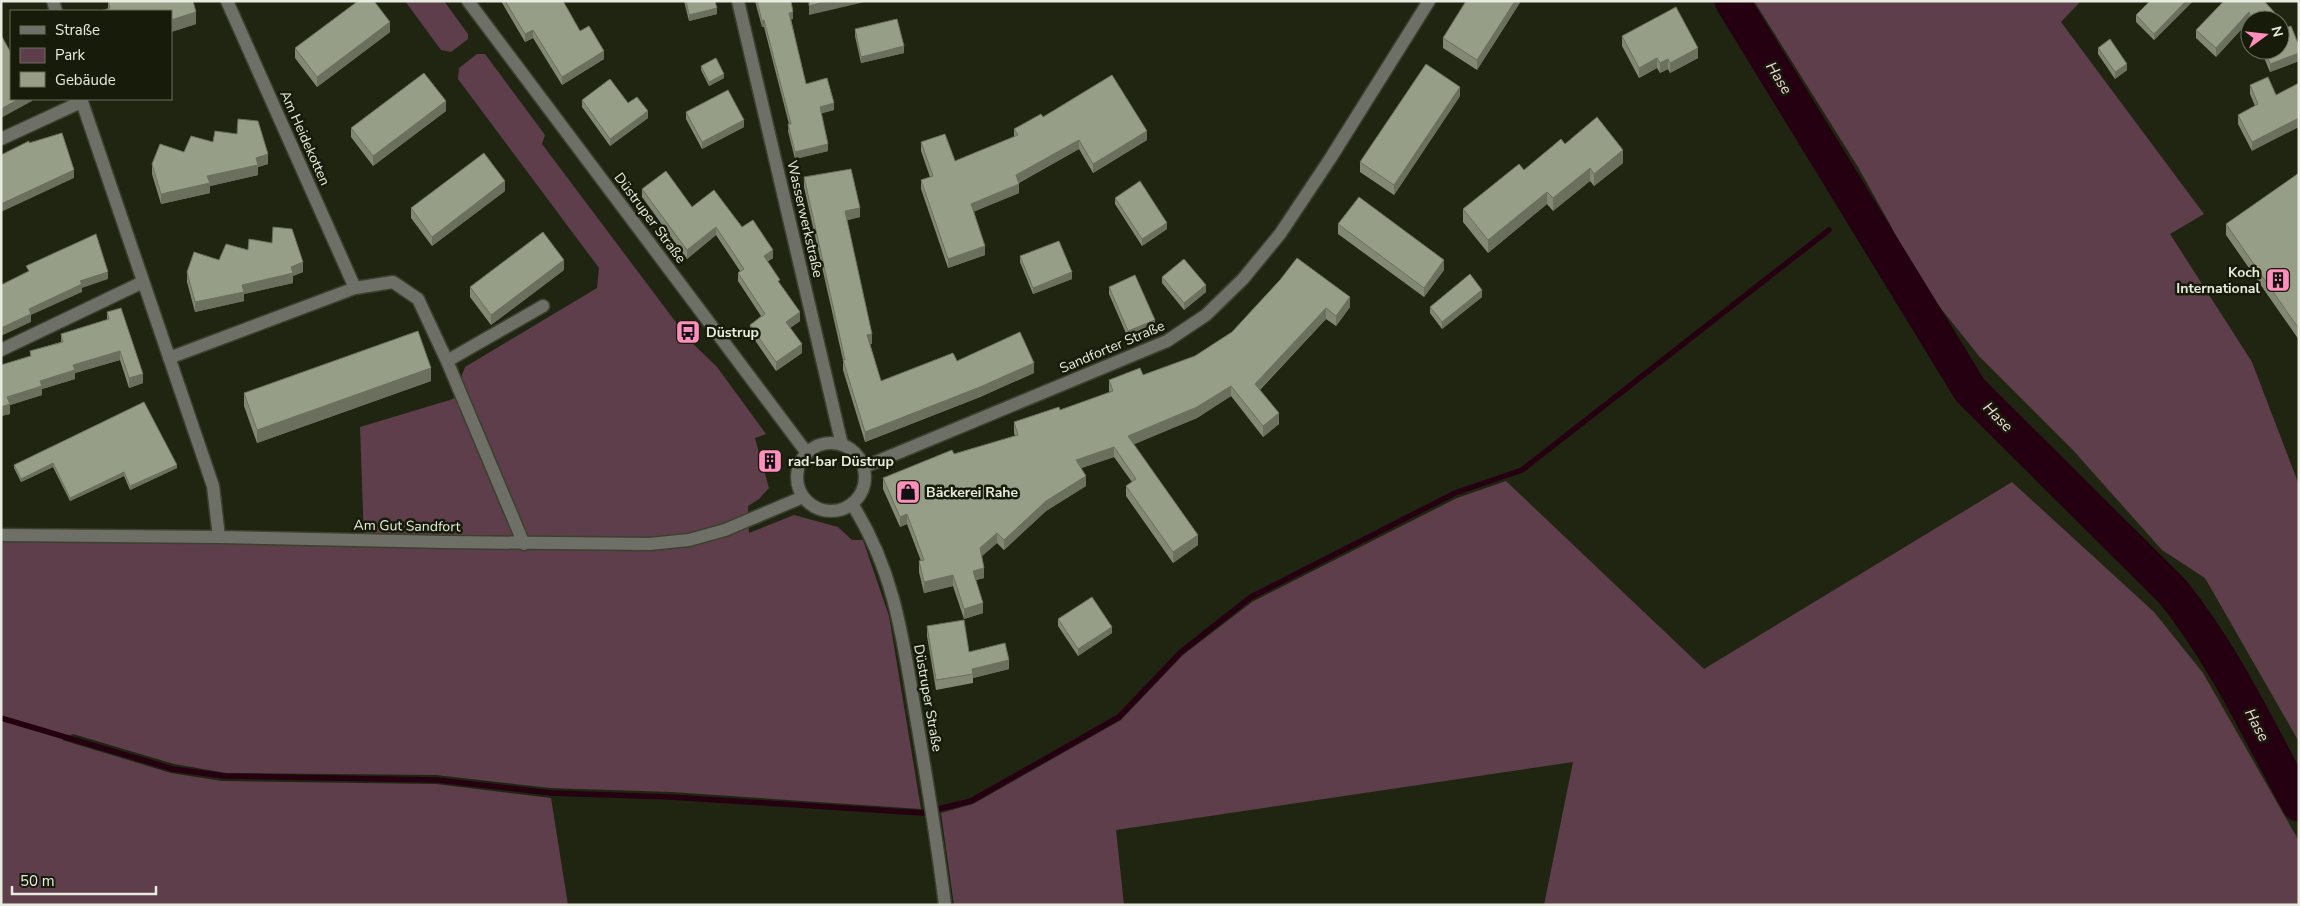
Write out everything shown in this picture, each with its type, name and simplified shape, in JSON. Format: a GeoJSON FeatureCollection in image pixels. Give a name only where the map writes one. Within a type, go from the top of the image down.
{"type":"FeatureCollection","features":[{"type":"Feature","properties":{"kind":"street","name":"Am Heidekotten"},"geometry":{"type":"LineString","coordinates":[[227,1],[355,288]]}},
{"type":"Feature","properties":{"kind":"street","name":"Düstruper Straße"},"geometry":{"type":"LineString","coordinates":[[468,1],[807,453]]}},
{"type":"Feature","properties":{"kind":"street","name":"Wasserwerkstraße"},"geometry":{"type":"LineString","coordinates":[[738,1],[842,445]]}},
{"type":"Feature","properties":{"kind":"street","name":"Sandforter Straße"},"geometry":{"type":"LineString","coordinates":[[864,467],[1168,342],[1206,314],[1248,275],[1280,234],[1330,159],[1429,1]]}},
{"type":"Feature","properties":{"kind":"street"},"geometry":{"type":"LineString","coordinates":[[1,139],[81,100],[213,486],[219,537]]}},
{"type":"Feature","properties":{"kind":"street"},"geometry":{"type":"LineString","coordinates":[[1,350],[143,282]]}},
{"type":"Feature","properties":{"kind":"street"},"geometry":{"type":"LineString","coordinates":[[169,358],[355,288],[393,282],[418,299],[447,361],[524,544]]}},
{"type":"Feature","properties":{"kind":"street"},"geometry":{"type":"LineString","coordinates":[[447,361],[543,306]]}},
{"type":"Feature","properties":{"kind":"street"},"geometry":{"type":"LineString","coordinates":[[823,444],[842,445],[855,454],[864,467],[864,488],[852,504],[842,510],[820,510],[810,505],[803,497],[797,479],[798,469],[807,453],[823,444]]}},
{"type":"Feature","properties":{"kind":"street","name":"Am Gut Sandfort"},"geometry":{"type":"LineString","coordinates":[[1,536],[219,537],[524,544],[650,544],[689,540],[725,530],[803,497]]}},
{"type":"Feature","properties":{"kind":"street","name":"Düstruper Straße"},"geometry":{"type":"LineString","coordinates":[[852,504],[875,544],[898,612],[934,819],[945,905]]}},
{"type":"Feature","properties":{"kind":"green space"},"geometry":{"type":"Polygon","coordinates":[[[405,1],[444,1],[468,34],[468,39],[451,52],[441,50],[405,1]]]}},
{"type":"Feature","properties":{"kind":"green space"},"geometry":{"type":"Polygon","coordinates":[[[1754,1],[2081,1],[2061,22],[2204,214],[2170,234],[2252,362],[2299,485],[2299,742],[2205,578],[2162,550],[2072,449],[1979,356],[1910,270],[1891,226],[1858,167],[1754,1]]]}},
{"type":"Feature","properties":{"kind":"green space"},"geometry":{"type":"Polygon","coordinates":[[[477,54],[485,54],[545,135],[542,144],[690,341],[717,367],[766,434],[755,438],[769,488],[759,499],[748,506],[749,533],[794,515],[838,527],[852,540],[863,540],[889,616],[921,809],[671,792],[550,788],[436,775],[226,773],[174,764],[73,734],[62,740],[171,773],[222,781],[436,784],[551,798],[568,905],[1,905],[1,534],[364,540],[360,427],[453,399],[465,367],[597,288],[599,268],[458,79],[459,68],[477,54]]]}},
{"type":"Feature","properties":{"kind":"green space"},"geometry":{"type":"Polygon","coordinates":[[[1506,481],[1704,669],[2012,482],[2154,612],[2203,673],[2299,841],[2299,905],[1544,905],[1573,762],[1116,830],[1124,905],[954,905],[941,813],[973,804],[1121,720],[1183,655],[1252,602],[1457,498],[1506,481]]]}},
{"type":"Feature","properties":{"kind":"building"},"geometry":{"type":"Polygon","coordinates":[[[108,1],[193,1],[196,12],[172,20],[172,10],[104,10],[110,8],[108,1]]]}},
{"type":"Feature","properties":{"kind":"building"},"geometry":{"type":"Polygon","coordinates":[[[358,1],[374,1],[390,22],[317,77],[295,48],[358,1]]]}},
{"type":"Feature","properties":{"kind":"building"},"geometry":{"type":"Polygon","coordinates":[[[505,1],[563,1],[580,31],[589,26],[604,51],[562,77],[533,30],[525,34],[505,1]]]}},
{"type":"Feature","properties":{"kind":"building"},"geometry":{"type":"Polygon","coordinates":[[[686,1],[715,1],[717,8],[689,15],[686,1]]]}},
{"type":"Feature","properties":{"kind":"building"},"geometry":{"type":"Polygon","coordinates":[[[757,1],[791,1],[793,12],[789,13],[806,84],[827,78],[834,103],[820,107],[828,144],[795,152],[788,124],[791,124],[764,20],[762,21],[757,1]]]}},
{"type":"Feature","properties":{"kind":"building"},"geometry":{"type":"Polygon","coordinates":[[[809,1],[827,1],[809,6],[809,1]]]}},
{"type":"Feature","properties":{"kind":"building"},"geometry":{"type":"Polygon","coordinates":[[[1466,1],[1515,1],[1477,60],[1443,38],[1466,1]]]}},
{"type":"Feature","properties":{"kind":"building"},"geometry":{"type":"Polygon","coordinates":[[[2150,1],[2186,1],[2154,34],[2136,15],[2150,1]]]}},
{"type":"Feature","properties":{"kind":"building"},"geometry":{"type":"Polygon","coordinates":[[[2224,1],[2264,1],[2272,10],[2240,10],[2240,22],[2216,48],[2196,30],[2224,1]]]}},
{"type":"Feature","properties":{"kind":"building"},"geometry":{"type":"Polygon","coordinates":[[[1676,7],[1698,48],[1670,63],[1668,59],[1660,63],[1657,58],[1639,68],[1622,36],[1676,7]]]}},
{"type":"Feature","properties":{"kind":"building"},"geometry":{"type":"Polygon","coordinates":[[[897,19],[904,46],[861,57],[855,29],[897,19]]]}},
{"type":"Feature","properties":{"kind":"building"},"geometry":{"type":"Polygon","coordinates":[[[2291,26],[2299,46],[2299,53],[2290,56],[2291,26]]]}},
{"type":"Feature","properties":{"kind":"building"},"geometry":{"type":"Polygon","coordinates":[[[1,35],[10,51],[10,100],[17,100],[1,109],[1,35]]]}},
{"type":"Feature","properties":{"kind":"building"},"geometry":{"type":"Polygon","coordinates":[[[2110,39],[2127,64],[2115,72],[2098,48],[2110,39]]]}},
{"type":"Feature","properties":{"kind":"building"},"geometry":{"type":"Polygon","coordinates":[[[716,58],[724,74],[709,82],[701,66],[716,58]]]}},
{"type":"Feature","properties":{"kind":"building"},"geometry":{"type":"Polygon","coordinates":[[[2269,60],[2281,60],[2270,64],[2269,60]]]}},
{"type":"Feature","properties":{"kind":"building"},"geometry":{"type":"Polygon","coordinates":[[[1426,64],[1460,87],[1394,185],[1360,162],[1426,64]]]}},
{"type":"Feature","properties":{"kind":"building"},"geometry":{"type":"Polygon","coordinates":[[[424,73],[446,101],[373,156],[351,128],[424,73]]]}},
{"type":"Feature","properties":{"kind":"building"},"geometry":{"type":"Polygon","coordinates":[[[1112,75],[1147,131],[1093,164],[1079,140],[1016,175],[1019,184],[971,204],[985,246],[948,259],[921,180],[933,176],[921,142],[945,134],[955,161],[1018,135],[1014,129],[1041,114],[1043,117],[1112,75]]]}},
{"type":"Feature","properties":{"kind":"building"},"geometry":{"type":"Polygon","coordinates":[[[2268,77],[2276,95],[2299,83],[2299,118],[2252,142],[2238,115],[2258,104],[2250,85],[2268,77]]]}},
{"type":"Feature","properties":{"kind":"building"},"geometry":{"type":"Polygon","coordinates":[[[610,79],[628,103],[637,97],[648,111],[610,139],[582,100],[610,79]]]}},
{"type":"Feature","properties":{"kind":"building"},"geometry":{"type":"Polygon","coordinates":[[[728,90],[744,120],[702,142],[686,112],[728,90]]]}},
{"type":"Feature","properties":{"kind":"building"},"geometry":{"type":"Polygon","coordinates":[[[1597,117],[1623,150],[1594,174],[1590,168],[1553,198],[1547,192],[1488,240],[1463,209],[1519,164],[1524,170],[1561,139],[1565,144],[1597,117]]]}},
{"type":"Feature","properties":{"kind":"building"},"geometry":{"type":"Polygon","coordinates":[[[238,119],[258,121],[268,154],[256,158],[258,165],[207,176],[210,183],[161,194],[152,164],[160,144],[184,152],[191,136],[213,142],[215,131],[237,134],[238,119]]]}},
{"type":"Feature","properties":{"kind":"building"},"geometry":{"type":"Polygon","coordinates":[[[62,133],[74,170],[1,204],[1,155],[29,141],[29,143],[62,133]]]}},
{"type":"Feature","properties":{"kind":"building"},"geometry":{"type":"Polygon","coordinates":[[[484,153],[505,181],[432,237],[411,208],[484,153]]]}},
{"type":"Feature","properties":{"kind":"building"},"geometry":{"type":"Polygon","coordinates":[[[851,169],[860,208],[845,211],[872,334],[867,335],[881,381],[953,353],[957,361],[1020,332],[1034,363],[980,387],[865,432],[843,360],[845,360],[804,177],[851,169]]]}},
{"type":"Feature","properties":{"kind":"building"},"geometry":{"type":"Polygon","coordinates":[[[666,171],[692,207],[714,190],[742,227],[753,220],[773,250],[764,256],[780,280],[778,281],[800,312],[786,322],[802,344],[776,362],[750,325],[765,314],[738,273],[744,269],[716,227],[687,250],[642,189],[666,171]]]}},
{"type":"Feature","properties":{"kind":"building","name":"Koch International"},"geometry":{"type":"Polygon","coordinates":[[[2299,173],[2299,329],[2226,224],[2299,173]]]}},
{"type":"Feature","properties":{"kind":"building"},"geometry":{"type":"Polygon","coordinates":[[[1140,181],[1167,223],[1142,239],[1115,198],[1140,181]]]}},
{"type":"Feature","properties":{"kind":"building"},"geometry":{"type":"Polygon","coordinates":[[[1359,197],[1444,260],[1424,288],[1338,224],[1359,197]]]}},
{"type":"Feature","properties":{"kind":"building"},"geometry":{"type":"Polygon","coordinates":[[[273,227],[292,229],[303,262],[291,267],[293,273],[242,285],[244,292],[195,302],[187,272],[194,252],[219,260],[226,244],[248,250],[249,239],[272,243],[273,227]]]}},
{"type":"Feature","properties":{"kind":"building"},"geometry":{"type":"Polygon","coordinates":[[[543,232],[564,260],[491,315],[470,287],[543,232]]]}},
{"type":"Feature","properties":{"kind":"building"},"geometry":{"type":"Polygon","coordinates":[[[96,234],[108,272],[80,281],[82,284],[29,309],[31,314],[1,328],[1,285],[29,271],[26,266],[96,234]]]}},
{"type":"Feature","properties":{"kind":"building"},"geometry":{"type":"Polygon","coordinates":[[[1059,241],[1072,272],[1033,288],[1020,256],[1059,241]]]}},
{"type":"Feature","properties":{"kind":"building"},"geometry":{"type":"Polygon","coordinates":[[[1297,258],[1350,297],[1336,316],[1326,308],[1255,384],[1279,413],[1263,426],[1231,386],[1197,407],[1128,436],[1198,535],[1173,552],[1126,486],[1136,479],[1114,447],[1076,460],[1086,476],[1046,501],[1004,540],[997,533],[980,548],[984,568],[973,571],[983,603],[964,609],[953,575],[924,582],[919,561],[924,560],[907,514],[900,517],[883,478],[952,450],[954,454],[1018,435],[1014,422],[1059,407],[1060,410],[1113,391],[1109,380],[1140,368],[1143,375],[1195,356],[1232,332],[1280,280],[1297,258]]]}},
{"type":"Feature","properties":{"kind":"building"},"geometry":{"type":"Polygon","coordinates":[[[1184,259],[1206,285],[1184,303],[1162,277],[1184,259]]]}},
{"type":"Feature","properties":{"kind":"building"},"geometry":{"type":"Polygon","coordinates":[[[1470,274],[1482,290],[1442,322],[1430,307],[1470,274]]]}},
{"type":"Feature","properties":{"kind":"building"},"geometry":{"type":"Polygon","coordinates":[[[1135,275],[1155,320],[1128,331],[1109,287],[1135,275]]]}},
{"type":"Feature","properties":{"kind":"building"},"geometry":{"type":"Polygon","coordinates":[[[121,308],[143,374],[129,378],[120,351],[73,365],[75,370],[40,381],[42,386],[7,397],[10,404],[1,407],[1,365],[31,356],[30,351],[63,342],[61,334],[109,319],[107,312],[121,308]]]}},
{"type":"Feature","properties":{"kind":"building"},"geometry":{"type":"Polygon","coordinates":[[[418,331],[431,368],[257,430],[244,393],[418,331]]]}},
{"type":"Feature","properties":{"kind":"building"},"geometry":{"type":"Polygon","coordinates":[[[144,402],[177,465],[130,486],[124,472],[70,498],[53,463],[21,479],[14,465],[144,402]]]}},
{"type":"Feature","properties":{"kind":"building"},"geometry":{"type":"Polygon","coordinates":[[[1092,597],[1112,627],[1078,649],[1058,619],[1092,597]]]}},
{"type":"Feature","properties":{"kind":"building"},"geometry":{"type":"Polygon","coordinates":[[[964,620],[969,652],[1005,643],[1009,660],[972,669],[973,674],[936,680],[927,626],[964,620]]]}},
{"type":"Feature","properties":{"kind":"waterway","name":"Hase"},"geometry":{"type":"LineString","coordinates":[[1732,1],[1970,390],[2173,592],[2192,617],[2225,668],[2299,804]]}},
{"type":"Feature","properties":{"kind":"waterway"},"geometry":{"type":"LineString","coordinates":[[1845,211],[1853,201]]}},
{"type":"Feature","properties":{"kind":"waterway"},"geometry":{"type":"LineString","coordinates":[[1,718],[173,769],[224,776],[437,780],[551,793],[670,797],[922,813],[971,801],[1119,717],[1181,652],[1251,597],[1455,493],[1522,470],[1829,230]]}},
{"type":"Feature","properties":{"kind":"place","name":"Koch International"},"geometry":{"type":"Point","coordinates":[2278,280]}},
{"type":"Feature","properties":{"kind":"place","name":"Düstrup"},"geometry":{"type":"Point","coordinates":[688,332]}},
{"type":"Feature","properties":{"kind":"place","name":"rad-bar Düstrup"},"geometry":{"type":"Point","coordinates":[770,461]}},
{"type":"Feature","properties":{"kind":"place","name":"Bäckerei Rahe"},"geometry":{"type":"Point","coordinates":[908,492]}}]}
